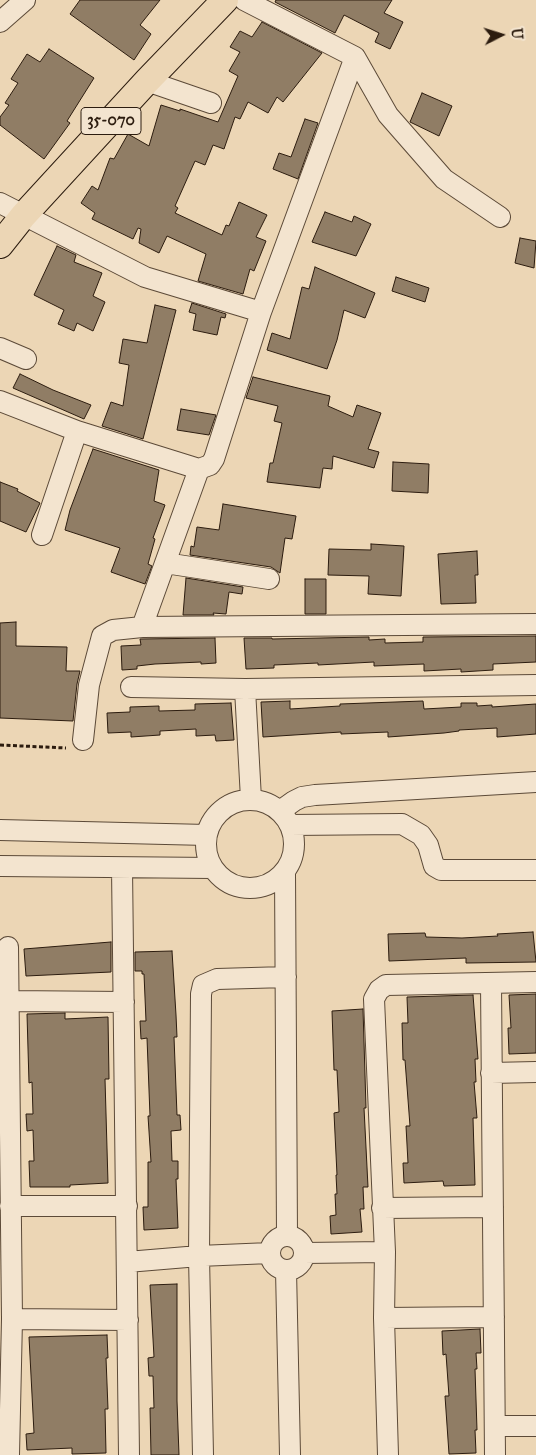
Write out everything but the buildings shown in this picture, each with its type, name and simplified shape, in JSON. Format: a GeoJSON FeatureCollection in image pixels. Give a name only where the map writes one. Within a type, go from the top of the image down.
{"type":"FeatureCollection","features":[{"type":"Feature","properties":{"kind":"main road","name":"35-070"},"geometry":{"type":"LineString","coordinates":[[0,245],[23,216],[225,0]]}},
{"type":"Feature","properties":{"kind":"street"},"geometry":{"type":"LineString","coordinates":[[0,22],[25,0]]}},
{"type":"Feature","properties":{"kind":"street"},"geometry":{"type":"LineString","coordinates":[[244,0],[355,57],[388,115],[444,179],[500,217]]}},
{"type":"Feature","properties":{"kind":"street"},"geometry":{"type":"LineString","coordinates":[[0,401],[77,431],[199,469],[210,465],[214,459],[261,312],[355,57]]}},
{"type":"Feature","properties":{"kind":"street"},"geometry":{"type":"LineString","coordinates":[[148,81],[211,103]]}},
{"type":"Feature","properties":{"kind":"street"},"geometry":{"type":"LineString","coordinates":[[0,203],[145,277],[261,312]]}},
{"type":"Feature","properties":{"kind":"street"},"geometry":{"type":"LineString","coordinates":[[0,348],[26,359]]}},
{"type":"Feature","properties":{"kind":"street"},"geometry":{"type":"LineString","coordinates":[[42,535],[77,431]]}},
{"type":"Feature","properties":{"kind":"street"},"geometry":{"type":"LineString","coordinates":[[142,627],[199,469]]}},
{"type":"Feature","properties":{"kind":"street"},"geometry":{"type":"LineString","coordinates":[[165,563],[268,579]]}},
{"type":"Feature","properties":{"kind":"street"},"geometry":{"type":"LineString","coordinates":[[82,740],[89,685],[102,636],[113,630],[142,627],[536,624]]}},
{"type":"Feature","properties":{"kind":"street"},"geometry":{"type":"LineString","coordinates":[[131,687],[245,689],[536,685]]}},
{"type":"Feature","properties":{"kind":"street"},"geometry":{"type":"LineString","coordinates":[[245,689],[251,799]]}},
{"type":"Feature","properties":{"kind":"street"},"geometry":{"type":"LineString","coordinates":[[285,818],[294,801],[302,797],[315,795],[536,782]]}},
{"type":"Feature","properties":{"kind":"street"},"geometry":{"type":"LineString","coordinates":[[251,799],[267,802],[285,818],[294,840],[292,857],[285,871],[273,882],[249,888],[225,880],[213,868],[207,852],[207,835],[213,820],[222,809],[236,802],[251,799]]}},
{"type":"Feature","properties":{"kind":"street"},"geometry":{"type":"LineString","coordinates":[[285,818],[402,824],[421,835],[428,845],[434,866],[441,870],[536,870]]}},
{"type":"Feature","properties":{"kind":"street"},"geometry":{"type":"LineString","coordinates":[[0,830],[207,835]]}},
{"type":"Feature","properties":{"kind":"street"},"geometry":{"type":"LineString","coordinates":[[0,866],[213,868]]}},
{"type":"Feature","properties":{"kind":"street"},"geometry":{"type":"LineString","coordinates":[[122,868],[129,1455]]}},
{"type":"Feature","properties":{"kind":"street"},"geometry":{"type":"LineString","coordinates":[[285,871],[287,1236]]}},
{"type":"Feature","properties":{"kind":"street"},"geometry":{"type":"LineString","coordinates":[[8,947],[12,1318],[9,1455]]}},
{"type":"Feature","properties":{"kind":"street"},"geometry":{"type":"LineString","coordinates":[[203,1455],[199,1256],[201,994],[203,985],[217,979],[286,977]]}},
{"type":"Feature","properties":{"kind":"street"},"geometry":{"type":"LineString","coordinates":[[388,1455],[384,1318],[385,1252],[374,999],[379,990],[386,985],[536,982]]}},
{"type":"Feature","properties":{"kind":"street"},"geometry":{"type":"LineString","coordinates":[[491,983],[495,1455]]}},
{"type":"Feature","properties":{"kind":"street"},"geometry":{"type":"LineString","coordinates":[[8,1001],[124,1002]]}},
{"type":"Feature","properties":{"kind":"street"},"geometry":{"type":"LineString","coordinates":[[492,1073],[536,1072]]}},
{"type":"Feature","properties":{"kind":"street"},"geometry":{"type":"LineString","coordinates":[[10,1206],[126,1206]]}},
{"type":"Feature","properties":{"kind":"street"},"geometry":{"type":"LineString","coordinates":[[382,1208],[493,1207]]}},
{"type":"Feature","properties":{"kind":"street"},"geometry":{"type":"LineString","coordinates":[[287,1236],[299,1241],[304,1254],[298,1266],[286,1270],[275,1265],[270,1253],[275,1241],[287,1236]]}},
{"type":"Feature","properties":{"kind":"street"},"geometry":{"type":"LineString","coordinates":[[304,1254],[385,1252]]}},
{"type":"Feature","properties":{"kind":"street"},"geometry":{"type":"LineString","coordinates":[[127,1262],[270,1253]]}},
{"type":"Feature","properties":{"kind":"street"},"geometry":{"type":"LineString","coordinates":[[286,1270],[290,1455]]}},
{"type":"Feature","properties":{"kind":"street"},"geometry":{"type":"LineString","coordinates":[[384,1318],[494,1317]]}},
{"type":"Feature","properties":{"kind":"street"},"geometry":{"type":"LineString","coordinates":[[12,1318],[128,1320]]}},
{"type":"Feature","properties":{"kind":"street"},"geometry":{"type":"LineString","coordinates":[[495,1426],[536,1426]]}},
{"type":"Feature","properties":{"kind":"path"},"geometry":{"type":"LineString","coordinates":[[0,745],[75,749],[80,746],[82,740]]}}]}
